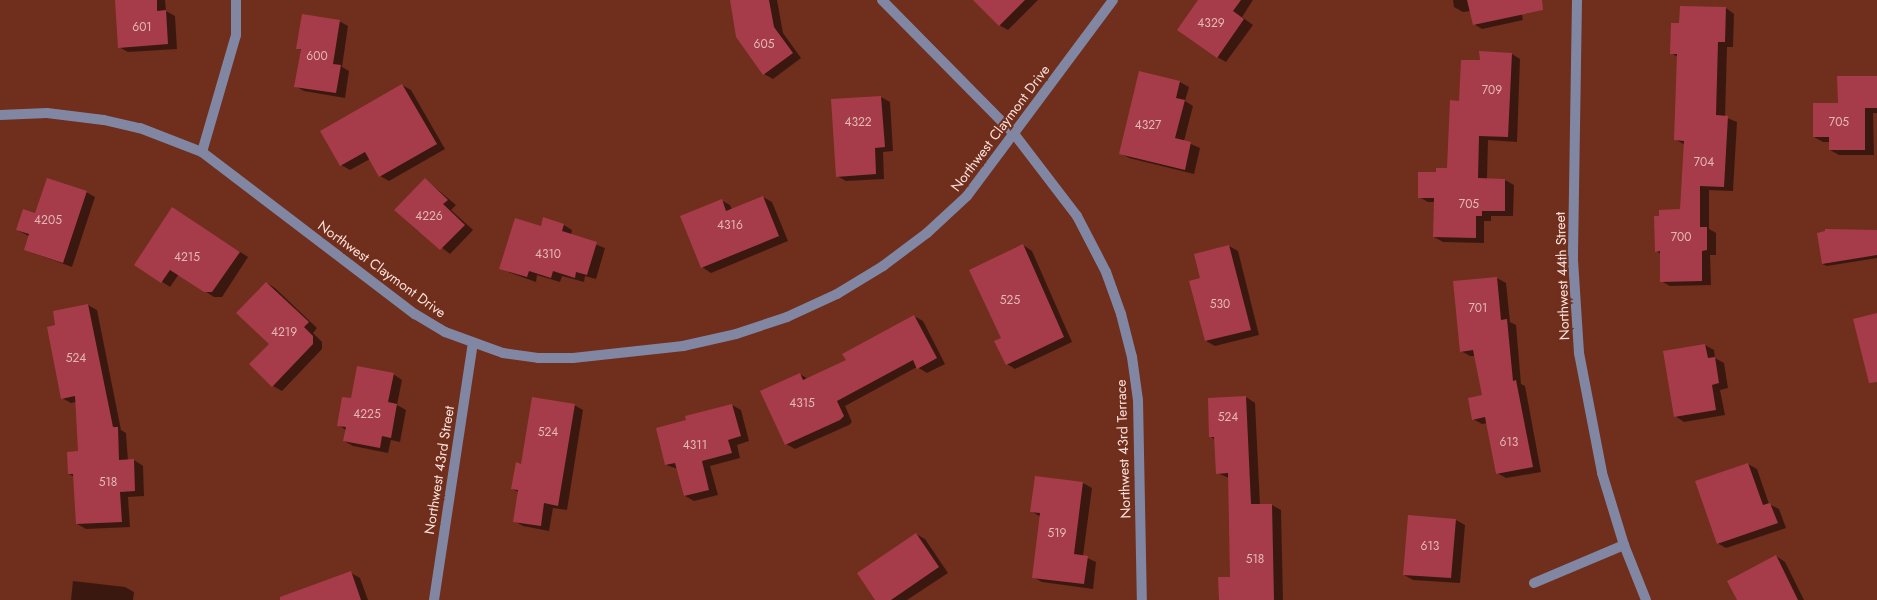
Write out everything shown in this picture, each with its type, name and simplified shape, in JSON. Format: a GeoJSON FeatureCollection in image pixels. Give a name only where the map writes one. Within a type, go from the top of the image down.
{"type":"FeatureCollection","features":[{"type":"Feature","properties":{"kind":"street"},"geometry":{"type":"LineString","coordinates":[[202,152],[236,35],[236,0]]}},
{"type":"Feature","properties":{"kind":"street","name":"Northwest 43rd Terrace"},"geometry":{"type":"LineString","coordinates":[[882,0],[1015,135],[1083,227],[1106,272],[1121,314],[1132,357],[1138,400],[1142,600]]}},
{"type":"Feature","properties":{"kind":"street","name":"Northwest Claymont Drive"},"geometry":{"type":"LineString","coordinates":[[0,115],[47,113],[104,120],[140,128],[202,152],[415,314],[445,332],[503,353],[538,358],[573,358],[683,346],[736,334],[787,317],[837,294],[883,266],[927,233],[967,196],[1015,135],[1113,0]]}},
{"type":"Feature","properties":{"kind":"street","name":"Northwest 44th Street"},"geometry":{"type":"LineString","coordinates":[[1577,0],[1573,260],[1579,352],[1602,473],[1624,545],[1646,600]]}},
{"type":"Feature","properties":{"kind":"street","name":"Northwest 43rd Street"},"geometry":{"type":"LineString","coordinates":[[434,600],[473,343]]}},
{"type":"Feature","properties":{"kind":"street"},"geometry":{"type":"LineString","coordinates":[[1534,583],[1624,545]]}},
{"type":"Feature","properties":{"kind":"building"},"geometry":{"type":"Polygon","coordinates":[[[115,0],[157,0],[157,11],[166,10],[168,44],[118,48],[115,0]]]}},
{"type":"Feature","properties":{"kind":"building"},"geometry":{"type":"Polygon","coordinates":[[[730,0],[769,0],[774,27],[793,53],[763,75],[736,37],[730,0]]]}},
{"type":"Feature","properties":{"kind":"building"},"geometry":{"type":"Polygon","coordinates":[[[973,0],[1025,0],[999,26],[973,0]]]}},
{"type":"Feature","properties":{"kind":"building"},"geometry":{"type":"Polygon","coordinates":[[[1198,0],[1241,0],[1233,11],[1244,19],[1217,58],[1177,30],[1198,0]]]}},
{"type":"Feature","properties":{"kind":"building"},"geometry":{"type":"Polygon","coordinates":[[[1467,0],[1542,0],[1543,10],[1473,25],[1467,0]]]}},
{"type":"Feature","properties":{"kind":"building"},"geometry":{"type":"Polygon","coordinates":[[[1680,6],[1726,7],[1725,42],[1718,42],[1716,115],[1728,116],[1724,187],[1700,186],[1700,227],[1707,227],[1707,250],[1702,251],[1702,281],[1660,282],[1660,251],[1655,252],[1654,216],[1659,216],[1659,210],[1680,209],[1684,141],[1674,140],[1677,54],[1670,54],[1671,23],[1679,23],[1680,6]]]}},
{"type":"Feature","properties":{"kind":"building"},"geometry":{"type":"Polygon","coordinates":[[[302,14],[340,20],[333,64],[341,65],[336,93],[294,87],[301,49],[296,49],[302,14]]]}},
{"type":"Feature","properties":{"kind":"building"},"geometry":{"type":"Polygon","coordinates":[[[1479,51],[1512,53],[1508,137],[1479,136],[1478,178],[1505,179],[1505,211],[1482,211],[1482,216],[1476,216],[1476,238],[1433,237],[1434,198],[1418,198],[1418,172],[1436,172],[1436,168],[1447,168],[1450,100],[1459,101],[1461,60],[1480,60],[1479,51]]]}},
{"type":"Feature","properties":{"kind":"building"},"geometry":{"type":"Polygon","coordinates":[[[1139,71],[1180,81],[1176,98],[1185,100],[1175,138],[1191,142],[1185,170],[1119,154],[1139,71]]]}},
{"type":"Feature","properties":{"kind":"building"},"geometry":{"type":"Polygon","coordinates":[[[1837,76],[1877,76],[1877,108],[1865,108],[1865,150],[1829,150],[1829,137],[1813,137],[1813,103],[1838,103],[1837,76]]]}},
{"type":"Feature","properties":{"kind":"building"},"geometry":{"type":"Polygon","coordinates":[[[402,84],[437,144],[379,177],[365,152],[340,166],[320,131],[402,84]]]}},
{"type":"Feature","properties":{"kind":"building"},"geometry":{"type":"Polygon","coordinates":[[[881,96],[885,147],[875,148],[876,174],[836,177],[831,99],[881,96]]]}},
{"type":"Feature","properties":{"kind":"building"},"geometry":{"type":"Polygon","coordinates":[[[47,178],[87,191],[63,263],[24,250],[29,234],[16,230],[23,209],[35,213],[47,178]]]}},
{"type":"Feature","properties":{"kind":"building"},"geometry":{"type":"Polygon","coordinates":[[[425,178],[448,200],[443,204],[465,225],[440,250],[394,210],[425,178]]]}},
{"type":"Feature","properties":{"kind":"building"},"geometry":{"type":"Polygon","coordinates":[[[763,196],[779,236],[701,268],[680,216],[722,199],[726,211],[763,196]]]}},
{"type":"Feature","properties":{"kind":"building"},"geometry":{"type":"Polygon","coordinates":[[[172,207],[240,252],[212,292],[204,292],[170,270],[161,283],[134,265],[172,207]]]}},
{"type":"Feature","properties":{"kind":"building"},"geometry":{"type":"Polygon","coordinates":[[[543,217],[564,224],[562,231],[597,242],[587,275],[576,272],[575,278],[553,271],[551,278],[529,271],[527,277],[499,269],[515,218],[541,226],[543,217]]]}},
{"type":"Feature","properties":{"kind":"building"},"geometry":{"type":"Polygon","coordinates":[[[1825,229],[1877,230],[1877,255],[1822,264],[1817,233],[1825,231],[1825,229]]]}},
{"type":"Feature","properties":{"kind":"building"},"geometry":{"type":"Polygon","coordinates":[[[1023,244],[1064,337],[1006,365],[994,341],[1001,338],[969,270],[1023,244]]]}},
{"type":"Feature","properties":{"kind":"building"},"geometry":{"type":"Polygon","coordinates":[[[1229,245],[1251,330],[1205,341],[1189,281],[1200,278],[1194,254],[1229,245]]]}},
{"type":"Feature","properties":{"kind":"building"},"geometry":{"type":"Polygon","coordinates":[[[1497,277],[1501,320],[1507,319],[1513,381],[1516,380],[1533,467],[1496,474],[1485,417],[1472,420],[1468,398],[1482,395],[1473,350],[1460,352],[1453,281],[1497,277]]]}},
{"type":"Feature","properties":{"kind":"building"},"geometry":{"type":"Polygon","coordinates":[[[266,282],[309,322],[304,327],[313,336],[313,344],[272,387],[249,364],[269,344],[236,313],[266,282]]]}},
{"type":"Feature","properties":{"kind":"building"},"geometry":{"type":"Polygon","coordinates":[[[88,304],[113,427],[118,427],[119,460],[134,459],[135,491],[120,492],[122,522],[76,524],[73,474],[68,474],[67,452],[78,451],[75,396],[61,399],[47,327],[55,325],[53,311],[88,304]]]}},
{"type":"Feature","properties":{"kind":"building"},"geometry":{"type":"Polygon","coordinates":[[[1877,313],[1877,382],[1869,383],[1853,319],[1877,313]]]}},
{"type":"Feature","properties":{"kind":"building"},"geometry":{"type":"Polygon","coordinates":[[[914,315],[937,358],[917,369],[913,360],[837,401],[844,416],[840,420],[785,445],[760,391],[800,373],[803,380],[846,360],[842,354],[914,315]]]}},
{"type":"Feature","properties":{"kind":"building"},"geometry":{"type":"Polygon","coordinates":[[[1705,344],[1708,358],[1715,357],[1719,383],[1712,385],[1716,410],[1674,417],[1663,351],[1705,344]]]}},
{"type":"Feature","properties":{"kind":"building"},"geometry":{"type":"Polygon","coordinates":[[[357,366],[394,373],[388,402],[397,404],[391,438],[382,436],[380,448],[343,441],[346,427],[337,426],[342,397],[351,398],[357,366]]]}},
{"type":"Feature","properties":{"kind":"building"},"geometry":{"type":"Polygon","coordinates":[[[1246,396],[1251,504],[1272,504],[1274,600],[1219,600],[1218,577],[1230,577],[1228,473],[1216,474],[1214,437],[1209,437],[1208,398],[1246,396]]]}},
{"type":"Feature","properties":{"kind":"building"},"geometry":{"type":"Polygon","coordinates":[[[532,397],[575,404],[558,506],[544,503],[541,526],[513,522],[518,490],[511,489],[516,462],[521,464],[532,397]]]}},
{"type":"Feature","properties":{"kind":"building"},"geometry":{"type":"Polygon","coordinates":[[[732,404],[741,436],[728,440],[732,453],[702,461],[709,490],[684,496],[675,463],[665,465],[656,428],[686,420],[685,416],[732,404]]]}},
{"type":"Feature","properties":{"kind":"building"},"geometry":{"type":"Polygon","coordinates":[[[1748,463],[1763,505],[1770,503],[1778,523],[1717,544],[1695,481],[1748,463]]]}},
{"type":"Feature","properties":{"kind":"building"},"geometry":{"type":"Polygon","coordinates":[[[1035,476],[1083,482],[1074,554],[1088,556],[1084,584],[1032,578],[1040,513],[1030,512],[1035,476]]]}},
{"type":"Feature","properties":{"kind":"building"},"geometry":{"type":"Polygon","coordinates":[[[1408,515],[1456,519],[1451,578],[1403,575],[1408,515]]]}},
{"type":"Feature","properties":{"kind":"building"},"geometry":{"type":"Polygon","coordinates":[[[916,533],[939,567],[891,600],[875,600],[857,573],[916,533]]]}},
{"type":"Feature","properties":{"kind":"building"},"geometry":{"type":"Polygon","coordinates":[[[1776,555],[1798,600],[1737,600],[1727,581],[1776,555]]]}},
{"type":"Feature","properties":{"kind":"building"},"geometry":{"type":"Polygon","coordinates":[[[351,571],[361,600],[280,600],[280,597],[351,571]]]}}]}
